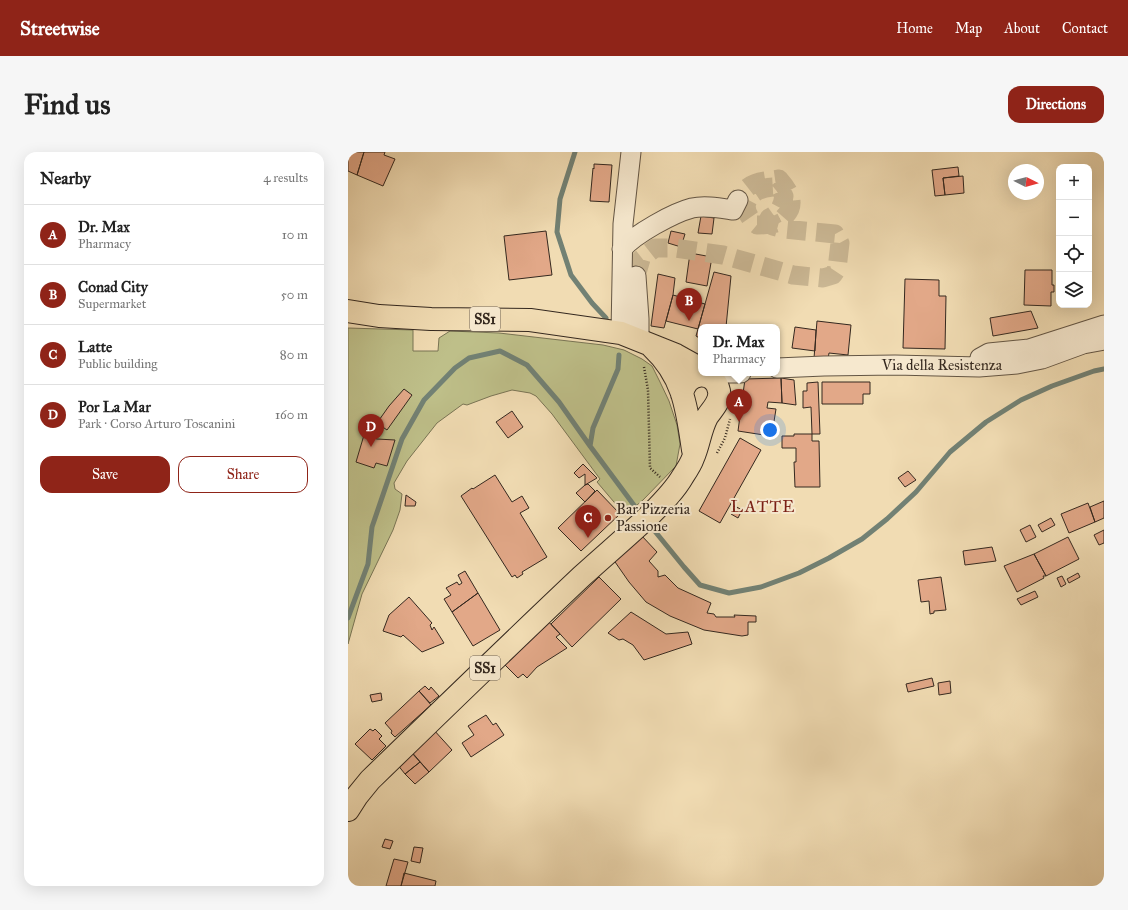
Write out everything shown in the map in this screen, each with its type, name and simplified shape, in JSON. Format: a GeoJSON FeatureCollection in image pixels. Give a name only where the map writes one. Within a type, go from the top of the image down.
{"type":"FeatureCollection","features":[{"type":"Feature","properties":{"kind":"main road","name":"SS1"},"geometry":{"type":"LineString","coordinates":[[348,311],[379,316],[431,319],[530,320],[637,339],[676,355],[698,368]]}},
{"type":"Feature","properties":{"kind":"main road"},"geometry":{"type":"LineString","coordinates":[[637,339],[670,367],[684,399],[690,409],[702,413],[713,408],[708,382],[696,376],[686,382],[684,399],[689,419],[694,457]]}},
{"type":"Feature","properties":{"kind":"main road","name":"SS1"},"geometry":{"type":"LineString","coordinates":[[348,810],[370,780],[601,558],[630,534],[664,501],[683,477],[694,457],[707,418],[708,382]]}},
{"type":"Feature","properties":{"kind":"street"},"geometry":{"type":"LineString","coordinates":[[631,152],[623,224],[622,249],[637,339]]}},
{"type":"Feature","properties":{"kind":"street"},"geometry":{"type":"LineString","coordinates":[[622,249],[628,242],[658,223],[693,208],[716,207],[733,210],[738,200]]}},
{"type":"Feature","properties":{"kind":"street"},"geometry":{"type":"LineString","coordinates":[[636,276],[639,319],[637,339]]}},
{"type":"Feature","properties":{"kind":"street"},"geometry":{"type":"LineString","coordinates":[[979,367],[980,358],[989,353],[1029,349],[1104,325]]}},
{"type":"Feature","properties":{"kind":"street","name":"Via della Resistenza"},"geometry":{"type":"LineString","coordinates":[[780,368],[872,365],[957,365],[979,367],[1017,364],[1042,359],[1083,344],[1104,340]]}},
{"type":"Feature","properties":{"kind":"street"},"geometry":{"type":"LineString","coordinates":[[708,382],[724,382],[731,376]]}},
{"type":"Feature","properties":{"kind":"path"},"geometry":{"type":"LineString","coordinates":[[637,339],[648,390],[650,468],[661,478]]}},
{"type":"Feature","properties":{"kind":"green space"},"geometry":{"type":"Polygon","coordinates":[[[348,328],[413,330],[413,351],[438,351],[439,338],[450,331],[499,333],[603,345],[624,350],[652,366],[669,401],[677,425],[680,444],[676,466],[643,500],[625,515],[597,482],[600,479],[552,414],[536,396],[530,393],[512,390],[467,405],[463,404],[437,423],[407,461],[394,483],[395,489],[402,494],[400,510],[393,530],[362,594],[348,644],[348,328]]]}},
{"type":"Feature","properties":{"kind":"building"},"geometry":{"type":"Polygon","coordinates":[[[348,152],[364,152],[357,175],[348,171],[348,152]]]}},
{"type":"Feature","properties":{"kind":"building"},"geometry":{"type":"Polygon","coordinates":[[[364,152],[385,152],[384,155],[395,159],[383,186],[357,175],[364,152]]]}},
{"type":"Feature","properties":{"kind":"building"},"geometry":{"type":"Polygon","coordinates":[[[594,164],[612,165],[609,202],[590,201],[594,164]]]}},
{"type":"Feature","properties":{"kind":"building"},"geometry":{"type":"Polygon","coordinates":[[[958,167],[959,176],[943,178],[945,195],[935,196],[932,170],[958,167]]]}},
{"type":"Feature","properties":{"kind":"building"},"geometry":{"type":"Polygon","coordinates":[[[963,176],[964,193],[945,195],[943,178],[963,176]]]}},
{"type":"Feature","properties":{"kind":"building"},"geometry":{"type":"Polygon","coordinates":[[[701,216],[714,218],[712,234],[698,233],[701,216]]]}},
{"type":"Feature","properties":{"kind":"building"},"geometry":{"type":"Polygon","coordinates":[[[546,231],[552,275],[509,280],[504,236],[546,231]]]}},
{"type":"Feature","properties":{"kind":"building"},"geometry":{"type":"Polygon","coordinates":[[[671,231],[685,234],[681,247],[668,243],[671,231]]]}},
{"type":"Feature","properties":{"kind":"building"},"geometry":{"type":"Polygon","coordinates":[[[690,253],[712,257],[707,286],[686,282],[690,253]]]}},
{"type":"Feature","properties":{"kind":"building"},"geometry":{"type":"Polygon","coordinates":[[[1025,270],[1052,270],[1052,285],[1054,285],[1054,292],[1051,292],[1051,306],[1024,305],[1025,270]]]}},
{"type":"Feature","properties":{"kind":"building"},"geometry":{"type":"Polygon","coordinates":[[[714,272],[731,276],[726,324],[699,324],[714,272]]]}},
{"type":"Feature","properties":{"kind":"building"},"geometry":{"type":"Polygon","coordinates":[[[658,274],[675,278],[673,295],[664,328],[651,326],[658,274]]]}},
{"type":"Feature","properties":{"kind":"building"},"geometry":{"type":"Polygon","coordinates":[[[905,279],[939,280],[939,296],[946,296],[945,349],[903,348],[905,279]]]}},
{"type":"Feature","properties":{"kind":"building"},"geometry":{"type":"Polygon","coordinates":[[[673,295],[705,304],[699,324],[698,324],[698,329],[666,321],[673,295]]]}},
{"type":"Feature","properties":{"kind":"building"},"geometry":{"type":"Polygon","coordinates":[[[1031,311],[1038,328],[993,336],[990,318],[1031,311]]]}},
{"type":"Feature","properties":{"kind":"building"},"geometry":{"type":"Polygon","coordinates":[[[817,321],[851,325],[848,355],[829,353],[828,359],[814,358],[817,321]]]}},
{"type":"Feature","properties":{"kind":"building"},"geometry":{"type":"Polygon","coordinates":[[[795,327],[816,330],[815,351],[792,348],[795,327]]]}},
{"type":"Feature","properties":{"kind":"building"},"geometry":{"type":"Polygon","coordinates":[[[781,378],[782,403],[768,402],[767,408],[776,409],[772,434],[764,433],[764,435],[738,431],[745,379],[781,378]]]}},
{"type":"Feature","properties":{"kind":"building"},"geometry":{"type":"Polygon","coordinates":[[[781,378],[794,380],[796,405],[782,403],[781,378]]]}},
{"type":"Feature","properties":{"kind":"building"},"geometry":{"type":"Polygon","coordinates":[[[818,382],[820,434],[812,434],[811,407],[803,408],[803,391],[807,391],[807,383],[818,382]]]}},
{"type":"Feature","properties":{"kind":"building"},"geometry":{"type":"Polygon","coordinates":[[[822,382],[870,382],[870,394],[863,394],[863,404],[822,404],[822,382]]]}},
{"type":"Feature","properties":{"kind":"building"},"geometry":{"type":"Polygon","coordinates":[[[404,389],[412,395],[387,430],[377,423],[404,389]]]}},
{"type":"Feature","properties":{"kind":"building"},"geometry":{"type":"Polygon","coordinates":[[[512,411],[523,427],[508,438],[496,422],[512,411]]]}},
{"type":"Feature","properties":{"kind":"building"},"geometry":{"type":"Polygon","coordinates":[[[794,434],[812,434],[812,441],[819,441],[820,487],[795,487],[794,462],[796,462],[796,448],[782,448],[782,436],[794,436],[794,434]]]}},
{"type":"Feature","properties":{"kind":"building"},"geometry":{"type":"Polygon","coordinates":[[[364,435],[377,439],[395,440],[387,466],[376,463],[374,468],[356,462],[364,435]]]}},
{"type":"Feature","properties":{"kind":"building"},"geometry":{"type":"Polygon","coordinates":[[[740,438],[761,450],[720,523],[699,511],[740,438]]]}},
{"type":"Feature","properties":{"kind":"building"},"geometry":{"type":"Polygon","coordinates":[[[583,464],[597,478],[585,485],[585,474],[579,478],[574,473],[583,464]]]}},
{"type":"Feature","properties":{"kind":"building"},"geometry":{"type":"Polygon","coordinates":[[[908,471],[916,480],[905,487],[898,478],[908,471]]]}},
{"type":"Feature","properties":{"kind":"building"},"geometry":{"type":"Polygon","coordinates":[[[495,475],[512,502],[522,496],[529,508],[520,513],[547,557],[522,572],[523,574],[517,578],[515,575],[512,577],[461,496],[495,475]]]}},
{"type":"Feature","properties":{"kind":"building"},"geometry":{"type":"Polygon","coordinates":[[[588,484],[595,491],[585,502],[576,493],[588,484]]]}},
{"type":"Feature","properties":{"kind":"building"},"geometry":{"type":"Polygon","coordinates":[[[597,490],[620,514],[581,551],[558,528],[597,490]]]}},
{"type":"Feature","properties":{"kind":"building"},"geometry":{"type":"Polygon","coordinates":[[[406,495],[416,502],[415,506],[405,506],[406,495]]]}},
{"type":"Feature","properties":{"kind":"building"},"geometry":{"type":"Polygon","coordinates":[[[1104,501],[1104,518],[1095,522],[1090,507],[1104,501]]]}},
{"type":"Feature","properties":{"kind":"building"},"geometry":{"type":"Polygon","coordinates":[[[1088,503],[1095,522],[1069,533],[1061,514],[1088,503]]]}},
{"type":"Feature","properties":{"kind":"building"},"geometry":{"type":"Polygon","coordinates":[[[735,506],[742,510],[738,518],[731,514],[735,506]]]}},
{"type":"Feature","properties":{"kind":"building"},"geometry":{"type":"Polygon","coordinates":[[[1051,518],[1055,525],[1042,532],[1038,525],[1051,518]]]}},
{"type":"Feature","properties":{"kind":"building"},"geometry":{"type":"Polygon","coordinates":[[[1030,525],[1036,537],[1026,542],[1020,530],[1030,525]]]}},
{"type":"Feature","properties":{"kind":"building"},"geometry":{"type":"Polygon","coordinates":[[[1104,530],[1104,543],[1099,545],[1094,535],[1104,530]]]}},
{"type":"Feature","properties":{"kind":"building"},"geometry":{"type":"Polygon","coordinates":[[[641,535],[657,552],[649,561],[658,571],[658,577],[665,575],[678,588],[711,603],[707,613],[714,614],[716,617],[735,617],[734,615],[756,616],[756,622],[748,622],[748,635],[742,636],[704,630],[670,616],[646,602],[629,582],[613,559],[641,535]]]}},
{"type":"Feature","properties":{"kind":"building"},"geometry":{"type":"Polygon","coordinates":[[[1068,537],[1079,559],[1046,576],[1034,554],[1068,537]]]}},
{"type":"Feature","properties":{"kind":"building"},"geometry":{"type":"Polygon","coordinates":[[[992,547],[996,561],[965,565],[963,551],[992,547]]]}},
{"type":"Feature","properties":{"kind":"building"},"geometry":{"type":"Polygon","coordinates":[[[1034,554],[1046,576],[1043,576],[1044,578],[1017,592],[1004,566],[1034,554]]]}},
{"type":"Feature","properties":{"kind":"building"},"geometry":{"type":"Polygon","coordinates":[[[465,571],[478,593],[452,612],[444,599],[451,595],[446,588],[457,582],[459,585],[462,583],[458,575],[465,571]]]}},
{"type":"Feature","properties":{"kind":"building"},"geometry":{"type":"Polygon","coordinates":[[[1078,573],[1080,577],[1069,583],[1067,579],[1078,573]]]}},
{"type":"Feature","properties":{"kind":"building"},"geometry":{"type":"Polygon","coordinates":[[[1062,576],[1066,584],[1061,587],[1057,578],[1062,576]]]}},
{"type":"Feature","properties":{"kind":"building"},"geometry":{"type":"Polygon","coordinates":[[[599,577],[621,599],[572,647],[551,624],[599,577]]]}},
{"type":"Feature","properties":{"kind":"building"},"geometry":{"type":"Polygon","coordinates":[[[941,577],[946,610],[934,611],[934,613],[930,614],[929,601],[921,602],[918,580],[941,577]]]}},
{"type":"Feature","properties":{"kind":"building"},"geometry":{"type":"Polygon","coordinates":[[[1035,591],[1038,597],[1021,605],[1017,599],[1035,591]]]}},
{"type":"Feature","properties":{"kind":"building"},"geometry":{"type":"Polygon","coordinates":[[[478,593],[500,630],[473,646],[452,612],[478,593]]]}},
{"type":"Feature","properties":{"kind":"building"},"geometry":{"type":"Polygon","coordinates":[[[409,597],[432,623],[430,625],[432,630],[434,627],[444,643],[422,652],[403,635],[401,637],[383,631],[389,615],[409,597]]]}},
{"type":"Feature","properties":{"kind":"building"},"geometry":{"type":"Polygon","coordinates":[[[631,612],[666,634],[688,632],[692,644],[644,660],[633,645],[623,639],[619,640],[608,633],[631,612]]]}},
{"type":"Feature","properties":{"kind":"building"},"geometry":{"type":"Polygon","coordinates":[[[546,619],[560,634],[556,637],[567,648],[537,667],[527,678],[523,674],[518,678],[502,662],[546,619]]]}},
{"type":"Feature","properties":{"kind":"building"},"geometry":{"type":"Polygon","coordinates":[[[932,678],[934,686],[908,692],[906,684],[932,678]]]}},
{"type":"Feature","properties":{"kind":"building"},"geometry":{"type":"Polygon","coordinates":[[[950,681],[951,693],[939,695],[938,683],[950,681]]]}},
{"type":"Feature","properties":{"kind":"building"},"geometry":{"type":"Polygon","coordinates":[[[425,686],[429,690],[431,687],[439,696],[430,703],[419,691],[425,686]]]}},
{"type":"Feature","properties":{"kind":"building"},"geometry":{"type":"Polygon","coordinates":[[[419,691],[431,705],[395,737],[385,723],[419,691]]]}},
{"type":"Feature","properties":{"kind":"building"},"geometry":{"type":"Polygon","coordinates":[[[381,693],[382,700],[372,702],[370,695],[381,693]]]}},
{"type":"Feature","properties":{"kind":"building"},"geometry":{"type":"Polygon","coordinates":[[[486,715],[493,725],[496,723],[504,735],[471,757],[462,743],[474,735],[468,726],[486,715]]]}},
{"type":"Feature","properties":{"kind":"building"},"geometry":{"type":"Polygon","coordinates":[[[370,729],[373,731],[375,729],[382,736],[379,739],[386,746],[372,760],[355,744],[370,729]]]}},
{"type":"Feature","properties":{"kind":"building"},"geometry":{"type":"Polygon","coordinates":[[[433,729],[452,750],[429,772],[410,750],[433,729]]]}},
{"type":"Feature","properties":{"kind":"building"},"geometry":{"type":"Polygon","coordinates":[[[411,752],[420,762],[405,774],[397,764],[411,752]]]}},
{"type":"Feature","properties":{"kind":"building"},"geometry":{"type":"Polygon","coordinates":[[[420,762],[429,772],[415,784],[405,774],[420,762]]]}},
{"type":"Feature","properties":{"kind":"building"},"geometry":{"type":"Polygon","coordinates":[[[385,839],[393,841],[390,849],[382,847],[385,839]]]}},
{"type":"Feature","properties":{"kind":"building"},"geometry":{"type":"Polygon","coordinates":[[[414,847],[423,848],[420,863],[411,861],[414,847]]]}},
{"type":"Feature","properties":{"kind":"building"},"geometry":{"type":"Polygon","coordinates":[[[394,859],[408,862],[401,886],[386,886],[394,859]]]}},
{"type":"Feature","properties":{"kind":"building"},"geometry":{"type":"Polygon","coordinates":[[[404,873],[436,881],[435,886],[401,886],[404,873]]]}},
{"type":"Feature","properties":{"kind":"waterway"},"geometry":{"type":"LineString","coordinates":[[575,152],[560,199],[557,232],[571,275],[592,303],[606,318]]}},
{"type":"Feature","properties":{"kind":"waterway"},"geometry":{"type":"LineString","coordinates":[[348,618],[368,564],[372,527],[402,439],[424,400],[455,368],[469,358],[500,351],[527,365],[559,402],[642,516]]}},
{"type":"Feature","properties":{"kind":"waterway"},"geometry":{"type":"LineString","coordinates":[[590,446],[593,428],[618,369],[619,355]]}},
{"type":"Feature","properties":{"kind":"waterway"},"geometry":{"type":"LineString","coordinates":[[649,524],[700,585],[729,593],[761,587],[799,573],[862,539],[887,519],[916,492],[950,452],[986,422],[1021,400],[1052,386],[1094,371],[1104,369]]}},
{"type":"Feature","properties":{"kind":"tunnel"},"geometry":{"type":"LineString","coordinates":[[636,276],[641,259],[655,248],[675,248],[723,255],[793,275],[823,278],[833,275],[837,269],[840,243],[835,234],[784,229],[773,226],[769,218],[780,209],[784,196],[779,187],[761,189],[749,198],[747,210],[750,218],[757,225],[765,225],[771,224],[774,224],[779,222],[786,215],[791,206],[791,201],[788,192],[779,179],[760,182],[750,186],[738,200]]}},
{"type":"Feature","properties":{"kind":"place","name":"Conad City"},"geometry":{"type":"Point","coordinates":[689,321]}},
{"type":"Feature","properties":{"kind":"place","name":"Dr. Max"},"geometry":{"type":"Point","coordinates":[739,422]}},
{"type":"Feature","properties":{"kind":"place","name":"Por La Mar"},"geometry":{"type":"Point","coordinates":[371,447]}},
{"type":"Feature","properties":{"kind":"place","name":"Bar Pizzeria Passione"},"geometry":{"type":"Point","coordinates":[608,518]}},
{"type":"Feature","properties":{"kind":"place","name":"Latte"},"geometry":{"type":"Point","coordinates":[588,538]}},
{"type":"Feature","properties":{"kind":"district","name":"LATTE"},"geometry":{"type":"Point","coordinates":[763,506]}}]}
